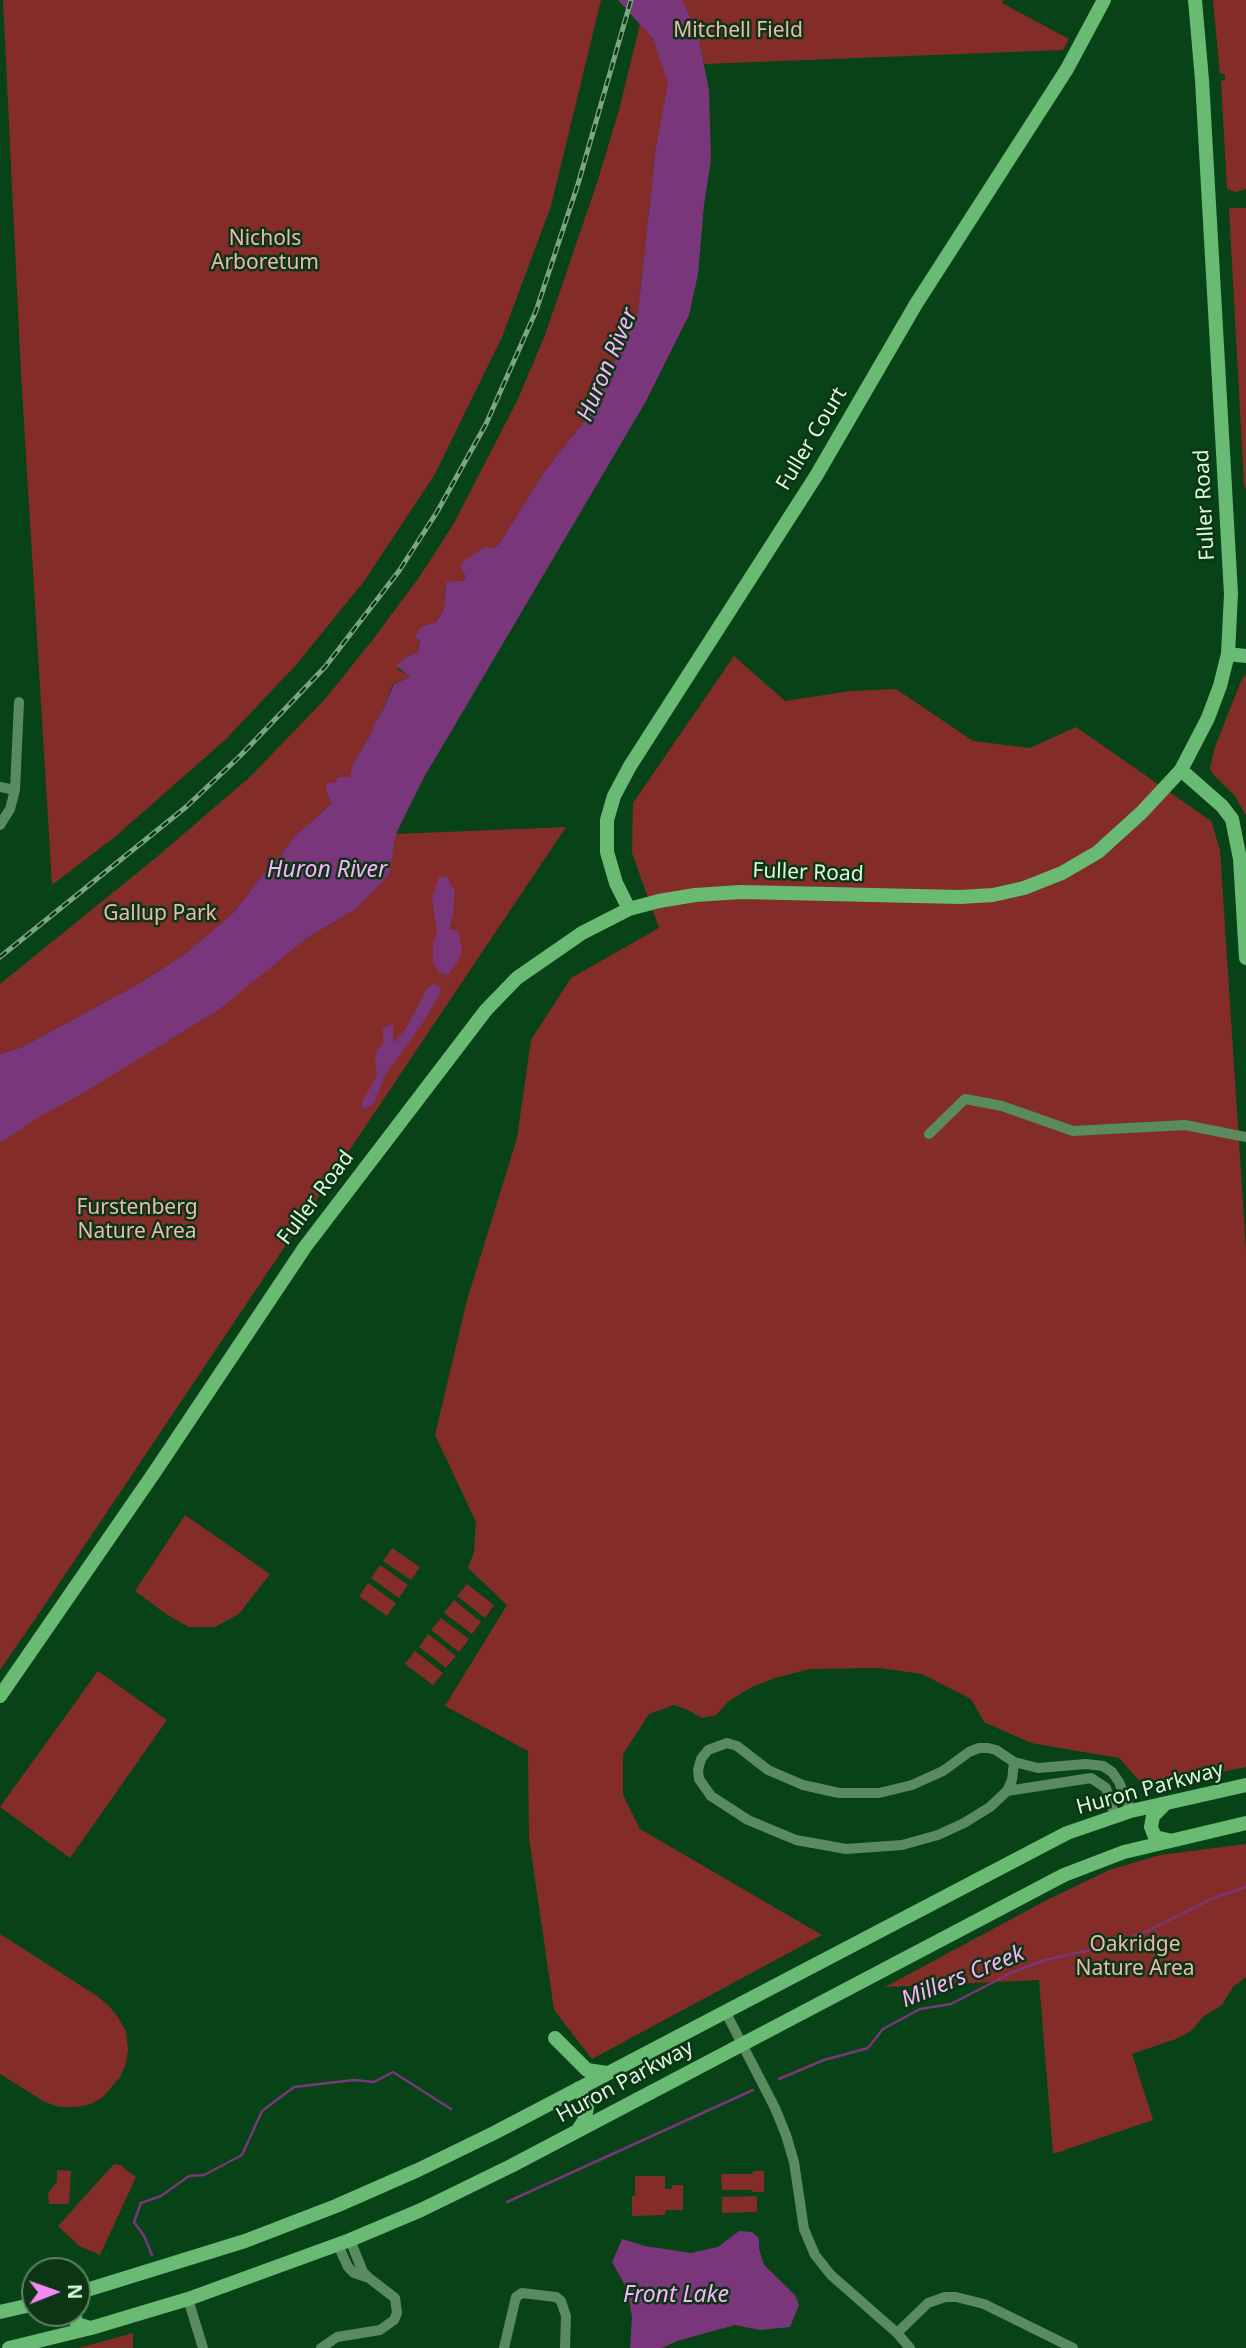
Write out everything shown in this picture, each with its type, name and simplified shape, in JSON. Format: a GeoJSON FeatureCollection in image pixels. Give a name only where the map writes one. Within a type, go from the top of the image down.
{"type":"FeatureCollection","features":[{"type":"Feature","properties":{"kind":"main road","name":"Fuller Court"},"geometry":{"type":"LineString","coordinates":[[629,909],[616,883],[607,852],[607,820],[614,796],[630,766],[827,457],[916,304],[1067,68],[1104,0]]}},
{"type":"Feature","properties":{"kind":"main road","name":"Fuller Road"},"geometry":{"type":"LineString","coordinates":[[0,1696],[305,1247],[486,1010],[517,978],[582,933],[629,909],[695,895],[741,892],[960,897],[993,895],[1024,888],[1062,873],[1098,852],[1137,817],[1181,770],[1208,718],[1220,686],[1228,654],[1231,594],[1202,80],[1195,0]]}},
{"type":"Feature","properties":{"kind":"main road"},"geometry":{"type":"LineString","coordinates":[[1228,654],[1246,656]]}},
{"type":"Feature","properties":{"kind":"main road"},"geometry":{"type":"LineString","coordinates":[[1181,770],[1222,806],[1232,820],[1240,859],[1246,958]]}},
{"type":"Feature","properties":{"kind":"main road","name":"Huron Parkway"},"geometry":{"type":"LineString","coordinates":[[91,2289],[244,2241],[346,2202],[494,2133],[1043,1845],[1131,1811],[1246,1784]]}},
{"type":"Feature","properties":{"kind":"main road"},"geometry":{"type":"LineString","coordinates":[[1167,1803],[1156,1812],[1151,1827],[1156,1836],[1169,1840]]}},
{"type":"Feature","properties":{"kind":"main road","name":"Huron Parkway"},"geometry":{"type":"LineString","coordinates":[[9,2348],[188,2300],[344,2243],[457,2193],[1065,1875],[1124,1852],[1246,1823]]}},
{"type":"Feature","properties":{"kind":"main road"},"geometry":{"type":"LineString","coordinates":[[555,2038],[587,2070],[609,2073]]}},
{"type":"Feature","properties":{"kind":"main road"},"geometry":{"type":"LineString","coordinates":[[579,2088],[587,2114],[579,2130]]}},
{"type":"Feature","properties":{"kind":"main road"},"geometry":{"type":"LineString","coordinates":[[91,2298],[125,2287],[137,2276]]}},
{"type":"Feature","properties":{"kind":"main road"},"geometry":{"type":"LineString","coordinates":[[0,2312],[21,2307]]}},
{"type":"Feature","properties":{"kind":"main road"},"geometry":{"type":"LineString","coordinates":[[86,2327],[91,2328]]}},
{"type":"Feature","properties":{"kind":"street"},"geometry":{"type":"LineString","coordinates":[[0,825],[10,809],[15,790],[19,702]]}},
{"type":"Feature","properties":{"kind":"street"},"geometry":{"type":"LineString","coordinates":[[0,787],[15,790]]}},
{"type":"Feature","properties":{"kind":"street"},"geometry":{"type":"LineString","coordinates":[[929,1134],[965,1099],[1002,1106],[1073,1131],[1185,1125],[1246,1137]]}},
{"type":"Feature","properties":{"kind":"street"},"geometry":{"type":"LineString","coordinates":[[1014,1762],[1012,1780],[1007,1791],[981,1812],[938,1835],[902,1845],[846,1849],[796,1840],[748,1821],[710,1796],[699,1779],[698,1770],[701,1759],[708,1750],[727,1743],[737,1746],[768,1770],[791,1781],[827,1791],[879,1793],[912,1786],[943,1771],[979,1748],[996,1750],[1014,1762],[1038,1768],[1086,1764],[1103,1766],[1112,1772],[1119,1782],[1131,1811]]}},
{"type":"Feature","properties":{"kind":"street"},"geometry":{"type":"LineString","coordinates":[[1007,1791],[1091,1778],[1106,1788],[1115,1816]]}},
{"type":"Feature","properties":{"kind":"street"},"geometry":{"type":"LineString","coordinates":[[725,2011],[786,2135],[794,2162],[804,2229],[815,2255],[831,2275],[897,2333],[910,2348]]}},
{"type":"Feature","properties":{"kind":"street"},"geometry":{"type":"LineString","coordinates":[[321,2348],[344,2334],[380,2329],[394,2320],[397,2313],[395,2298],[369,2278],[348,2267],[344,2243]]}},
{"type":"Feature","properties":{"kind":"street"},"geometry":{"type":"LineString","coordinates":[[504,2348],[516,2297],[522,2293],[556,2297],[561,2301],[566,2316],[565,2348]]}},
{"type":"Feature","properties":{"kind":"street"},"geometry":{"type":"LineString","coordinates":[[897,2333],[928,2304],[945,2297],[956,2297],[984,2304],[1073,2348]]}},
{"type":"Feature","properties":{"kind":"street"},"geometry":{"type":"LineString","coordinates":[[188,2300],[204,2348]]}},
{"type":"Feature","properties":{"kind":"green space","name":"Nichols Arboretum"},"geometry":{"type":"Polygon","coordinates":[[[3,0],[601,0],[551,206],[502,337],[435,474],[365,580],[296,665],[225,740],[116,836],[52,885],[21,373],[3,0]]]}},
{"type":"Feature","properties":{"kind":"green space","name":"Mitchell Field"},"geometry":{"type":"Polygon","coordinates":[[[683,0],[1003,0],[1002,3],[1069,39],[1063,50],[704,64],[698,35],[683,0]]]}},
{"type":"Feature","properties":{"kind":"green space"},"geometry":{"type":"Polygon","coordinates":[[[1213,0],[1246,0],[1246,189],[1236,192],[1227,189],[1221,81],[1225,80],[1225,74],[1220,74],[1213,0]]]}},
{"type":"Feature","properties":{"kind":"green space","name":"Gallup Park"},"geometry":{"type":"Polygon","coordinates":[[[640,24],[653,39],[669,83],[656,147],[638,311],[586,419],[544,472],[499,544],[494,548],[485,547],[468,559],[461,568],[466,577],[464,580],[446,582],[444,608],[440,617],[436,622],[421,627],[418,652],[406,657],[397,669],[410,677],[393,684],[372,732],[352,766],[351,777],[338,777],[327,794],[332,803],[293,838],[234,912],[186,953],[142,982],[22,1047],[0,1054],[0,984],[158,856],[251,776],[326,698],[420,576],[454,523],[517,401],[545,335],[597,183],[619,110],[640,24]]]}},
{"type":"Feature","properties":{"kind":"green space"},"geometry":{"type":"Polygon","coordinates":[[[1229,208],[1246,208],[1246,489],[1244,485],[1229,208]]]}},
{"type":"Feature","properties":{"kind":"green space"},"geometry":{"type":"Polygon","coordinates":[[[734,656],[785,701],[851,691],[896,689],[973,741],[1030,748],[1076,727],[1211,821],[1220,850],[1246,1250],[1246,1767],[1145,1787],[1119,1758],[1031,1743],[984,1722],[971,1699],[922,1674],[879,1668],[810,1669],[775,1678],[730,1700],[716,1715],[702,1718],[674,1705],[649,1714],[623,1754],[623,1795],[640,1829],[822,1935],[592,2059],[554,2010],[529,1838],[528,1751],[445,1706],[507,1605],[468,1568],[474,1552],[476,1522],[435,1435],[467,1300],[517,1138],[531,1040],[571,978],[659,928],[632,853],[633,803],[734,656]]]}},
{"type":"Feature","properties":{"kind":"green space"},"geometry":{"type":"Polygon","coordinates":[[[1246,674],[1246,816],[1235,796],[1210,768],[1215,747],[1246,674]]]}},
{"type":"Feature","properties":{"kind":"green space","name":"Furstenberg Nature Area"},"geometry":{"type":"Polygon","coordinates":[[[566,827],[0,1670],[0,1141],[265,971],[307,938],[356,909],[389,875],[396,834],[566,827]]]}},
{"type":"Feature","properties":{"kind":"green space"},"geometry":{"type":"Polygon","coordinates":[[[185,1515],[270,1574],[239,1614],[215,1627],[189,1627],[135,1591],[185,1515]]]}},
{"type":"Feature","properties":{"kind":"green space"},"geometry":{"type":"Polygon","coordinates":[[[392,1548],[420,1567],[411,1580],[383,1561],[392,1548]]]}},
{"type":"Feature","properties":{"kind":"green space"},"geometry":{"type":"Polygon","coordinates":[[[380,1565],[408,1585],[399,1598],[371,1578],[380,1565]]]}},
{"type":"Feature","properties":{"kind":"green space"},"geometry":{"type":"Polygon","coordinates":[[[368,1583],[396,1603],[387,1616],[359,1596],[368,1583]]]}},
{"type":"Feature","properties":{"kind":"green space"},"geometry":{"type":"Polygon","coordinates":[[[467,1584],[494,1605],[485,1618],[457,1596],[467,1584]]]}},
{"type":"Feature","properties":{"kind":"green space"},"geometry":{"type":"Polygon","coordinates":[[[454,1600],[481,1622],[472,1634],[444,1613],[454,1600]]]}},
{"type":"Feature","properties":{"kind":"green space"},"geometry":{"type":"Polygon","coordinates":[[[441,1618],[469,1639],[459,1652],[431,1630],[441,1618]]]}},
{"type":"Feature","properties":{"kind":"green space"},"geometry":{"type":"Polygon","coordinates":[[[428,1634],[456,1656],[446,1668],[419,1647],[428,1634]]]}},
{"type":"Feature","properties":{"kind":"green space"},"geometry":{"type":"Polygon","coordinates":[[[415,1651],[443,1673],[433,1685],[405,1664],[415,1651]]]}},
{"type":"Feature","properties":{"kind":"green space"},"geometry":{"type":"Polygon","coordinates":[[[98,1671],[167,1720],[70,1858],[0,1807],[98,1671]]]}},
{"type":"Feature","properties":{"kind":"green space","name":"Oakridge Nature Area"},"geometry":{"type":"Polygon","coordinates":[[[1246,1844],[1246,1977],[1233,1987],[1222,2005],[1204,2016],[1191,2031],[1132,2054],[1153,2120],[1053,2154],[1039,1980],[885,1987],[1045,1901],[1109,1870],[1160,1855],[1246,1844]]]}},
{"type":"Feature","properties":{"kind":"green space"},"geometry":{"type":"Polygon","coordinates":[[[0,1934],[97,1996],[109,2006],[126,2031],[128,2049],[126,2064],[120,2077],[103,2097],[91,2104],[59,2107],[45,2102],[0,2074],[0,1934]]]}},
{"type":"Feature","properties":{"kind":"green space"},"geometry":{"type":"Polygon","coordinates":[[[114,2164],[120,2165],[136,2177],[100,2255],[79,2246],[58,2226],[114,2164]]]}},
{"type":"Feature","properties":{"kind":"green space"},"geometry":{"type":"Polygon","coordinates":[[[57,2170],[71,2171],[69,2204],[49,2204],[48,2193],[57,2182],[57,2170]]]}},
{"type":"Feature","properties":{"kind":"green space"},"geometry":{"type":"Polygon","coordinates":[[[753,2171],[764,2171],[764,2192],[722,2190],[721,2174],[752,2174],[753,2171]]]}},
{"type":"Feature","properties":{"kind":"green space"},"geometry":{"type":"Polygon","coordinates":[[[635,2176],[665,2176],[665,2189],[672,2189],[672,2185],[683,2185],[683,2210],[666,2210],[665,2215],[632,2216],[635,2176]]]}},
{"type":"Feature","properties":{"kind":"green space"},"geometry":{"type":"Polygon","coordinates":[[[757,2196],[757,2212],[722,2213],[722,2197],[757,2196]]]}},
{"type":"Feature","properties":{"kind":"green space"},"geometry":{"type":"Polygon","coordinates":[[[133,2333],[133,2348],[77,2348],[86,2346],[133,2333]]]}},
{"type":"Feature","properties":{"kind":"water","name":"Huron River"},"geometry":{"type":"Polygon","coordinates":[[[618,0],[683,0],[698,35],[709,90],[711,160],[698,274],[689,315],[645,403],[423,779],[396,834],[389,875],[356,909],[307,938],[218,1010],[80,1095],[40,1116],[0,1143],[0,1054],[22,1047],[142,982],[186,953],[234,912],[293,838],[332,803],[326,784],[335,782],[338,777],[350,777],[352,766],[372,732],[394,684],[410,677],[396,666],[406,657],[418,652],[420,641],[415,636],[421,627],[436,622],[440,617],[444,608],[446,582],[464,580],[466,577],[461,568],[462,562],[485,547],[494,548],[499,544],[544,472],[586,419],[638,311],[656,147],[668,83],[653,39],[618,0]]]}},
{"type":"Feature","properties":{"kind":"water"},"geometry":{"type":"Polygon","coordinates":[[[446,876],[455,891],[449,929],[458,931],[462,950],[448,975],[438,972],[433,961],[433,942],[437,934],[432,898],[439,877],[446,876]]]}},
{"type":"Feature","properties":{"kind":"water"},"geometry":{"type":"Polygon","coordinates":[[[433,984],[439,986],[441,992],[384,1077],[374,1104],[364,1109],[361,1104],[377,1075],[375,1058],[377,1049],[383,1044],[383,1029],[390,1024],[394,1026],[393,1043],[407,1027],[426,990],[433,984]]]}},
{"type":"Feature","properties":{"kind":"water","name":"Front Lake"},"geometry":{"type":"Polygon","coordinates":[[[739,2231],[752,2232],[759,2238],[764,2265],[795,2295],[799,2305],[790,2327],[760,2330],[735,2325],[677,2341],[662,2348],[630,2348],[632,2317],[627,2289],[612,2262],[622,2239],[645,2246],[691,2253],[718,2247],[739,2231]]]}},
{"type":"Feature","properties":{"kind":"waterway","name":"Millers Creek"},"geometry":{"type":"LineString","coordinates":[[779,2079],[824,2060],[868,2048],[883,2029],[920,2009],[951,2004],[1011,1973],[1045,1960],[1105,1947],[1150,1930],[1214,1898],[1246,1887]]}},
{"type":"Feature","properties":{"kind":"waterway","name":"Millers Creek"},"geometry":{"type":"LineString","coordinates":[[152,2255],[134,2222],[141,2203],[161,2196],[189,2176],[204,2175],[242,2155],[262,2111],[294,2087],[354,2080],[374,2082],[393,2072],[451,2109]]}},
{"type":"Feature","properties":{"kind":"waterway","name":"Millers Creek"},"geometry":{"type":"LineString","coordinates":[[507,2202],[753,2090]]}},
{"type":"Feature","properties":{"kind":"railway"},"geometry":{"type":"LineString","coordinates":[[0,957],[186,807],[241,755],[325,667],[399,571],[437,512],[486,424],[536,311],[578,184],[631,0]]}}]}
